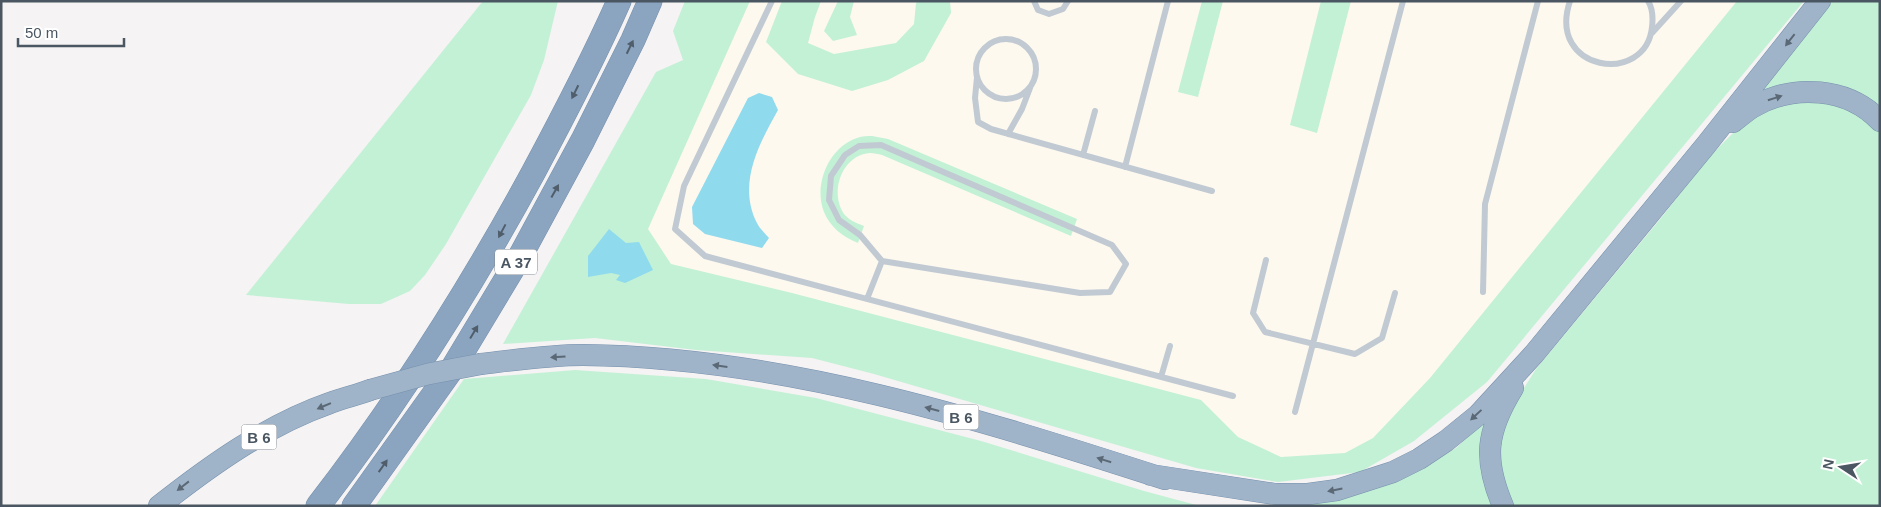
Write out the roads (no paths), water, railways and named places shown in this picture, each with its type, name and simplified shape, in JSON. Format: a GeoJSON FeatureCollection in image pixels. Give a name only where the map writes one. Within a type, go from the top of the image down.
{"type":"FeatureCollection","features":[{"type":"Feature","properties":{"kind":"highway","name":"A 37"},"geometry":{"type":"LineString","coordinates":[[318,506],[344,473],[428,351],[497,239],[558,127],[619,1]]}},
{"type":"Feature","properties":{"kind":"highway","name":"A 37"},"geometry":{"type":"LineString","coordinates":[[354,506],[454,366],[522,253],[583,140],[633,40],[650,1]]}},
{"type":"Feature","properties":{"kind":"highway"},"geometry":{"type":"LineString","coordinates":[[1151,475],[1275,494],[1308,494],[1336,490],[1393,472],[1446,441],[1478,415],[1534,354],[1706,145],[1820,1]]}},
{"type":"Feature","properties":{"kind":"highway"},"geometry":{"type":"LineString","coordinates":[[1706,145],[1754,106],[1773,98],[1799,93],[1828,93],[1846,99],[1860,105],[1880,121]]}},
{"type":"Feature","properties":{"kind":"highway"},"geometry":{"type":"LineString","coordinates":[[1504,506],[1490,466],[1490,444],[1498,416],[1534,354]]}},
{"type":"Feature","properties":{"kind":"highway","name":"B 6"},"geometry":{"type":"LineString","coordinates":[[159,506],[226,456],[274,428],[329,403],[428,374],[518,359],[581,355],[696,362],[828,384],[892,398],[977,421],[1246,506]]}},
{"type":"Feature","properties":{"kind":"lane"},"geometry":{"type":"LineString","coordinates":[[772,1],[684,186],[675,229],[705,256],[1233,396]]}},
{"type":"Feature","properties":{"kind":"lane"},"geometry":{"type":"LineString","coordinates":[[1034,1],[1038,10],[1049,14],[1063,9],[1068,1]]}},
{"type":"Feature","properties":{"kind":"lane"},"geometry":{"type":"LineString","coordinates":[[1125,166],[1168,1]]}},
{"type":"Feature","properties":{"kind":"lane"},"geometry":{"type":"LineString","coordinates":[[1295,412],[1403,1]]}},
{"type":"Feature","properties":{"kind":"lane"},"geometry":{"type":"LineString","coordinates":[[1483,292],[1485,204],[1538,1]]}},
{"type":"Feature","properties":{"kind":"lane"},"geometry":{"type":"LineString","coordinates":[[1570,1],[1566,16],[1566,30],[1572,44],[1581,55],[1594,62],[1608,65],[1622,63],[1636,56],[1646,46],[1652,33],[1654,18],[1648,1]]}},
{"type":"Feature","properties":{"kind":"lane"},"geometry":{"type":"LineString","coordinates":[[1652,33],[1681,1]]}},
{"type":"Feature","properties":{"kind":"lane"},"geometry":{"type":"LineString","coordinates":[[1008,134],[1022,109],[1035,74],[1035,64],[1032,55],[1019,42],[1009,39],[991,43],[983,49],[978,58],[975,98],[978,122],[991,129],[1008,134],[1083,155],[1125,166],[1212,191]]}},
{"type":"Feature","properties":{"kind":"lane"},"geometry":{"type":"LineString","coordinates":[[977,77],[981,86],[988,93],[997,97],[1017,96],[1032,83]]}},
{"type":"Feature","properties":{"kind":"lane"},"geometry":{"type":"LineString","coordinates":[[1083,155],[1095,111]]}},
{"type":"Feature","properties":{"kind":"lane"},"geometry":{"type":"LineString","coordinates":[[881,145],[1112,245],[1126,264],[1110,292],[1080,293],[882,261],[860,235],[839,220],[829,200],[831,176],[845,155],[859,146],[881,145]]}},
{"type":"Feature","properties":{"kind":"lane"},"geometry":{"type":"LineString","coordinates":[[1266,260],[1253,313],[1265,332],[1355,354],[1382,338],[1395,293]]}},
{"type":"Feature","properties":{"kind":"lane"},"geometry":{"type":"LineString","coordinates":[[867,299],[882,261]]}},
{"type":"Feature","properties":{"kind":"lane"},"geometry":{"type":"LineString","coordinates":[[1161,377],[1170,346]]}},
{"type":"Feature","properties":{"kind":"water"},"geometry":{"type":"Polygon","coordinates":[[[759,93],[772,97],[778,110],[758,150],[750,179],[749,194],[751,208],[758,225],[769,238],[762,248],[705,234],[693,224],[692,207],[748,98],[759,93]]]}},
{"type":"Feature","properties":{"kind":"water"},"geometry":{"type":"Polygon","coordinates":[[[609,229],[626,243],[639,242],[653,270],[625,283],[616,280],[620,275],[611,273],[588,277],[588,256],[609,229]]]}}]}
